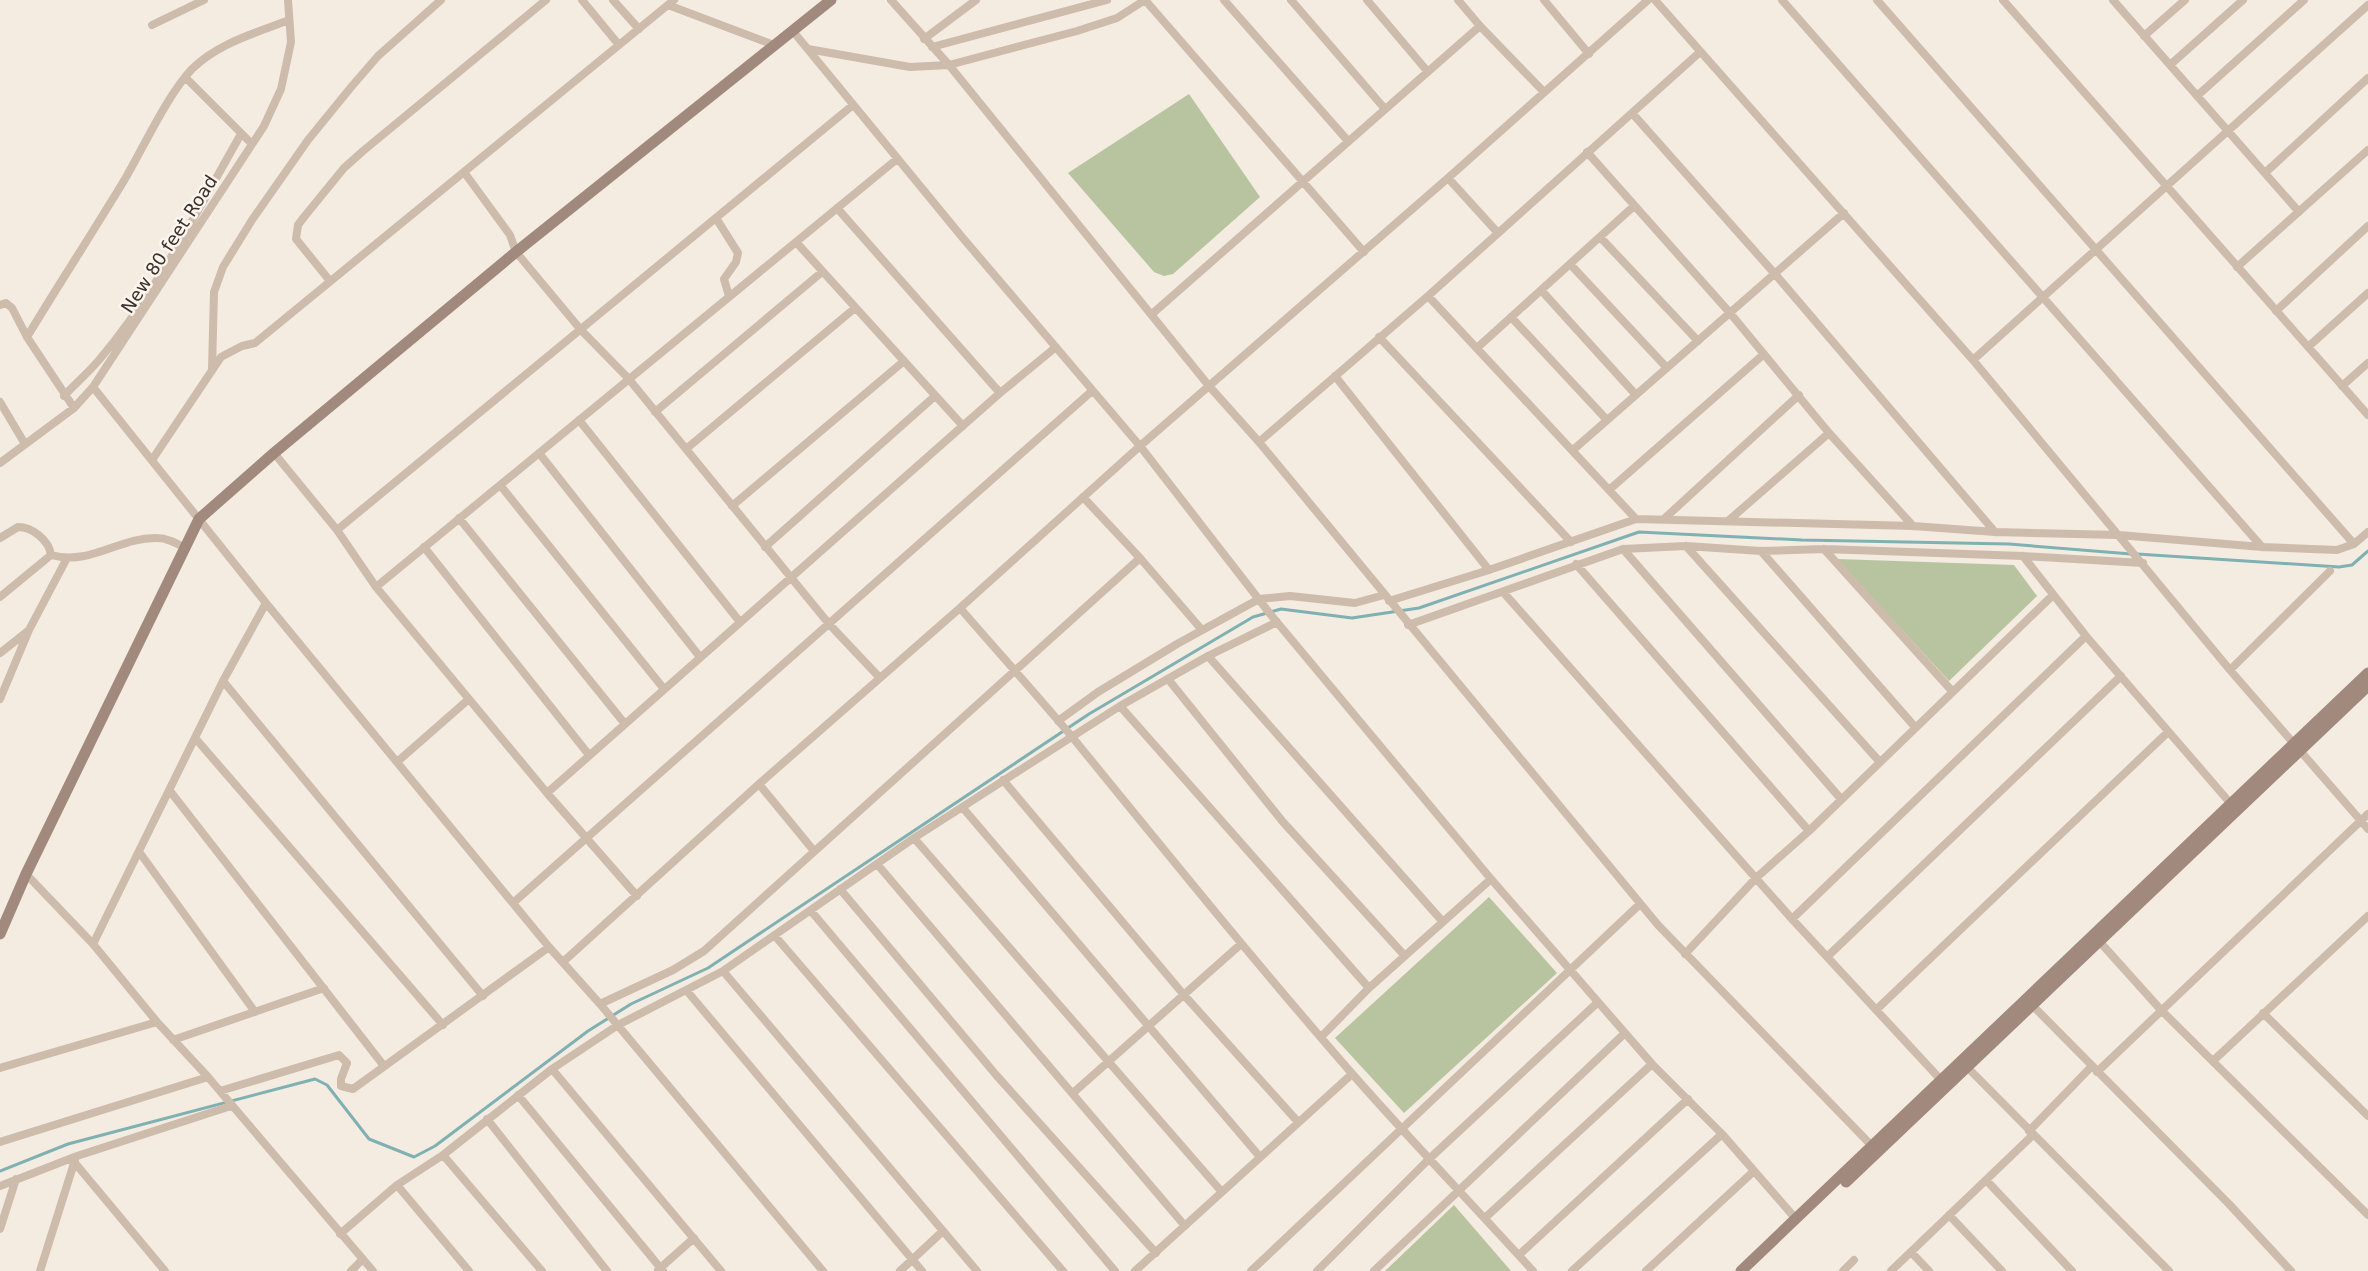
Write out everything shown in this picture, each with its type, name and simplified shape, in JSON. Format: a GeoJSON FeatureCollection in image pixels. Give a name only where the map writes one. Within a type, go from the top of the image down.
{"type":"FeatureCollection","features":[{"type":"Feature","properties":{"kind":"street"},"geometry":{"type":"LineString","coordinates":[[152,25],[204,0]]}},
{"type":"Feature","properties":{"kind":"street","name":"New 80 feet Road"},"geometry":{"type":"LineString","coordinates":[[0,463],[74,408],[93,386],[264,126],[281,89],[291,42],[288,0]]}},
{"type":"Feature","properties":{"kind":"street"},"geometry":{"type":"LineString","coordinates":[[212,369],[214,292],[223,267],[252,220],[308,140],[352,86],[378,56],[441,0]]}},
{"type":"Feature","properties":{"kind":"street"},"geometry":{"type":"LineString","coordinates":[[330,281],[296,239],[298,225],[304,217],[344,168],[363,150],[546,0]]}},
{"type":"Feature","properties":{"kind":"street"},"geometry":{"type":"LineString","coordinates":[[582,0],[620,45]]}},
{"type":"Feature","properties":{"kind":"street"},"geometry":{"type":"LineString","coordinates":[[613,0],[639,29]]}},
{"type":"Feature","properties":{"kind":"street"},"geometry":{"type":"LineString","coordinates":[[0,934],[26,874],[199,519],[274,453],[516,252],[830,0]]}},
{"type":"Feature","properties":{"kind":"street"},"geometry":{"type":"LineString","coordinates":[[891,0],[949,65],[1209,386],[1259,442],[1640,904],[1685,954],[1872,1146]]}},
{"type":"Feature","properties":{"kind":"street"},"geometry":{"type":"LineString","coordinates":[[924,39],[976,0]]}},
{"type":"Feature","properties":{"kind":"street"},"geometry":{"type":"LineString","coordinates":[[932,47],[1107,0]]}},
{"type":"Feature","properties":{"kind":"street"},"geometry":{"type":"LineString","coordinates":[[808,49],[910,67],[949,65],[1117,18],[1145,0],[1364,252]]}},
{"type":"Feature","properties":{"kind":"street"},"geometry":{"type":"LineString","coordinates":[[1224,0],[1348,141]]}},
{"type":"Feature","properties":{"kind":"street"},"geometry":{"type":"LineString","coordinates":[[1291,0],[1385,108]]}},
{"type":"Feature","properties":{"kind":"street"},"geometry":{"type":"LineString","coordinates":[[1367,0],[1428,72]]}},
{"type":"Feature","properties":{"kind":"street"},"geometry":{"type":"LineString","coordinates":[[1458,0],[1480,26],[1544,92]]}},
{"type":"Feature","properties":{"kind":"street"},"geometry":{"type":"LineString","coordinates":[[1544,0],[1589,54]]}},
{"type":"Feature","properties":{"kind":"street"},"geometry":{"type":"LineString","coordinates":[[563,962],[759,784],[960,608],[1140,446],[1364,252],[1648,0]]}},
{"type":"Feature","properties":{"kind":"street"},"geometry":{"type":"LineString","coordinates":[[1655,0],[1973,360],[2230,670],[2368,830]]}},
{"type":"Feature","properties":{"kind":"street"},"geometry":{"type":"LineString","coordinates":[[1782,0],[2045,297],[2262,547]]}},
{"type":"Feature","properties":{"kind":"street"},"geometry":{"type":"LineString","coordinates":[[1877,0],[2098,249],[2354,544]]}},
{"type":"Feature","properties":{"kind":"street"},"geometry":{"type":"LineString","coordinates":[[2003,0],[2368,415]]}},
{"type":"Feature","properties":{"kind":"street"},"geometry":{"type":"LineString","coordinates":[[2144,36],[2184,0]]}},
{"type":"Feature","properties":{"kind":"street"},"geometry":{"type":"LineString","coordinates":[[2170,65],[2243,0]]}},
{"type":"Feature","properties":{"kind":"street"},"geometry":{"type":"LineString","coordinates":[[2197,96],[2304,0]]}},
{"type":"Feature","properties":{"kind":"street"},"geometry":{"type":"LineString","coordinates":[[2117,1],[2144,36],[2298,212]]}},
{"type":"Feature","properties":{"kind":"street"},"geometry":{"type":"LineString","coordinates":[[152,460],[221,357],[230,351],[255,343],[670,2],[774,45]]}},
{"type":"Feature","properties":{"kind":"street"},"geometry":{"type":"LineString","coordinates":[[1973,360],[2368,5]]}},
{"type":"Feature","properties":{"kind":"street"},"geometry":{"type":"LineString","coordinates":[[2361,10],[2368,18]]}},
{"type":"Feature","properties":{"kind":"street"},"geometry":{"type":"LineString","coordinates":[[27,337],[185,78],[212,52],[289,20]]}},
{"type":"Feature","properties":{"kind":"street"},"geometry":{"type":"LineString","coordinates":[[1152,314],[1480,26]]}},
{"type":"Feature","properties":{"kind":"street"},"geometry":{"type":"LineString","coordinates":[[792,30],[897,159],[1140,446],[1277,622],[1491,879],[1597,1003],[1652,1064],[1722,1134],[1796,1219]]}},
{"type":"Feature","properties":{"kind":"street"},"geometry":{"type":"LineString","coordinates":[[1259,442],[1428,296],[1700,52]]}},
{"type":"Feature","properties":{"kind":"street"},"geometry":{"type":"LineString","coordinates":[[185,78],[252,144]]}},
{"type":"Feature","properties":{"kind":"street"},"geometry":{"type":"LineString","coordinates":[[2265,174],[2368,78]]}},
{"type":"Feature","properties":{"kind":"street"},"geometry":{"type":"LineString","coordinates":[[337,530],[853,105]]}},
{"type":"Feature","properties":{"kind":"street"},"geometry":{"type":"LineString","coordinates":[[1632,113],[1775,274],[1995,532]]}},
{"type":"Feature","properties":{"kind":"street"},"geometry":{"type":"LineString","coordinates":[[64,396],[99,360],[136,311],[180,242],[241,134]]}},
{"type":"Feature","properties":{"kind":"street"},"geometry":{"type":"LineString","coordinates":[[2237,267],[2368,150]]}},
{"type":"Feature","properties":{"kind":"street"},"geometry":{"type":"LineString","coordinates":[[1587,152],[1730,313],[1829,432],[1913,526]]}},
{"type":"Feature","properties":{"kind":"street"},"geometry":{"type":"LineString","coordinates":[[376,586],[897,159]]}},
{"type":"Feature","properties":{"kind":"street"},"geometry":{"type":"LineString","coordinates":[[464,172],[510,235],[516,252],[581,330],[628,378],[829,624],[880,678]]}},
{"type":"Feature","properties":{"kind":"street"},"geometry":{"type":"LineString","coordinates":[[1448,178],[1498,233]]}},
{"type":"Feature","properties":{"kind":"street"},"geometry":{"type":"LineString","coordinates":[[1477,348],[1634,206]]}},
{"type":"Feature","properties":{"kind":"street"},"geometry":{"type":"LineString","coordinates":[[837,208],[1000,393]]}},
{"type":"Feature","properties":{"kind":"street"},"geometry":{"type":"LineString","coordinates":[[1573,450],[1844,213]]}},
{"type":"Feature","properties":{"kind":"street"},"geometry":{"type":"LineString","coordinates":[[716,218],[738,252],[736,262],[724,279],[729,296]]}},
{"type":"Feature","properties":{"kind":"street"},"geometry":{"type":"LineString","coordinates":[[2276,310],[2368,226]]}},
{"type":"Feature","properties":{"kind":"street"},"geometry":{"type":"LineString","coordinates":[[1600,237],[1698,341]]}},
{"type":"Feature","properties":{"kind":"street"},"geometry":{"type":"LineString","coordinates":[[796,242],[963,426]]}},
{"type":"Feature","properties":{"kind":"street"},"geometry":{"type":"LineString","coordinates":[[1570,264],[1667,368]]}},
{"type":"Feature","properties":{"kind":"street"},"geometry":{"type":"LineString","coordinates":[[655,412],[822,272]]}},
{"type":"Feature","properties":{"kind":"street"},"geometry":{"type":"LineString","coordinates":[[1541,290],[1636,395]]}},
{"type":"Feature","properties":{"kind":"street"},"geometry":{"type":"LineString","coordinates":[[2308,347],[2368,293]]}},
{"type":"Feature","properties":{"kind":"street"},"geometry":{"type":"LineString","coordinates":[[1428,296],[1636,519]]}},
{"type":"Feature","properties":{"kind":"street"},"geometry":{"type":"LineString","coordinates":[[0,305],[6,303],[12,308],[27,337],[64,396],[74,408]]}},
{"type":"Feature","properties":{"kind":"street"},"geometry":{"type":"LineString","coordinates":[[686,449],[855,308]]}},
{"type":"Feature","properties":{"kind":"street"},"geometry":{"type":"LineString","coordinates":[[1511,317],[1608,420]]}},
{"type":"Feature","properties":{"kind":"street"},"geometry":{"type":"LineString","coordinates":[[1379,337],[1572,542]]}},
{"type":"Feature","properties":{"kind":"street"},"geometry":{"type":"LineString","coordinates":[[547,793],[1000,393],[1056,347]]}},
{"type":"Feature","properties":{"kind":"street"},"geometry":{"type":"LineString","coordinates":[[1609,490],[1764,354]]}},
{"type":"Feature","properties":{"kind":"street"},"geometry":{"type":"LineString","coordinates":[[732,506],[904,361]]}},
{"type":"Feature","properties":{"kind":"street"},"geometry":{"type":"LineString","coordinates":[[2342,386],[2368,363]]}},
{"type":"Feature","properties":{"kind":"street"},"geometry":{"type":"LineString","coordinates":[[1335,376],[1489,570]]}},
{"type":"Feature","properties":{"kind":"street"},"geometry":{"type":"LineString","coordinates":[[93,386],[266,603],[548,946],[618,1025],[823,1271]]}},
{"type":"Feature","properties":{"kind":"street"},"geometry":{"type":"LineString","coordinates":[[513,903],[1092,391]]}},
{"type":"Feature","properties":{"kind":"street"},"geometry":{"type":"LineString","coordinates":[[1665,518],[1799,395]]}},
{"type":"Feature","properties":{"kind":"street"},"geometry":{"type":"LineString","coordinates":[[765,547],[935,396]]}},
{"type":"Feature","properties":{"kind":"street"},"geometry":{"type":"LineString","coordinates":[[0,402],[25,444]]}},
{"type":"Feature","properties":{"kind":"street"},"geometry":{"type":"LineString","coordinates":[[579,420],[740,622]]}},
{"type":"Feature","properties":{"kind":"street"},"geometry":{"type":"LineString","coordinates":[[1728,521],[1829,432]]}},
{"type":"Feature","properties":{"kind":"street"},"geometry":{"type":"LineString","coordinates":[[274,453],[337,530],[376,586],[547,793],[637,896]]}},
{"type":"Feature","properties":{"kind":"street"},"geometry":{"type":"LineString","coordinates":[[538,453],[700,657]]}},
{"type":"Feature","properties":{"kind":"street"},"geometry":{"type":"LineString","coordinates":[[500,485],[664,689]]}},
{"type":"Feature","properties":{"kind":"street"},"geometry":{"type":"LineString","coordinates":[[1083,497],[1140,558],[1202,630]]}},
{"type":"Feature","properties":{"kind":"street"},"geometry":{"type":"LineString","coordinates":[[459,518],[625,724]]}},
{"type":"Feature","properties":{"kind":"street"},"geometry":{"type":"LineString","coordinates":[[1058,721],[1098,692],[1202,630],[1261,602],[1290,596],[1355,603],[1386,598],[1489,570],[1636,519],[1665,518],[1913,526],[1995,532],[2119,535],[2262,547],[2341,550],[2354,544],[2368,532]]}},
{"type":"Feature","properties":{"kind":"street"},"geometry":{"type":"LineString","coordinates":[[0,538],[18,527],[28,529],[45,541],[51,555]]}},
{"type":"Feature","properties":{"kind":"street"},"geometry":{"type":"LineString","coordinates":[[51,555],[78,558],[134,542],[156,538],[170,540],[186,548]]}},
{"type":"Feature","properties":{"kind":"street"},"geometry":{"type":"LineString","coordinates":[[1408,625],[1504,592],[1576,564],[1623,549],[1686,546],[1761,551],[1824,549],[2023,556],[2143,563]]}},
{"type":"Feature","properties":{"kind":"street"},"geometry":{"type":"LineString","coordinates":[[1686,546],[1880,761]]}},
{"type":"Feature","properties":{"kind":"street"},"geometry":{"type":"LineString","coordinates":[[424,547],[589,755]]}},
{"type":"Feature","properties":{"kind":"street"},"geometry":{"type":"LineString","coordinates":[[1623,549],[1841,799]]}},
{"type":"Feature","properties":{"kind":"street"},"geometry":{"type":"LineString","coordinates":[[1824,549],[1952,691]]}},
{"type":"Feature","properties":{"kind":"street"},"geometry":{"type":"LineString","coordinates":[[1761,551],[1915,728]]}},
{"type":"Feature","properties":{"kind":"street"},"geometry":{"type":"LineString","coordinates":[[0,597],[51,555]]}},
{"type":"Feature","properties":{"kind":"street"},"geometry":{"type":"LineString","coordinates":[[2023,556],[2086,636],[2231,804]]}},
{"type":"Feature","properties":{"kind":"street"},"geometry":{"type":"LineString","coordinates":[[0,698],[29,630],[67,558]]}},
{"type":"Feature","properties":{"kind":"street"},"geometry":{"type":"LineString","coordinates":[[600,1004],[673,970],[704,951],[1140,558]]}},
{"type":"Feature","properties":{"kind":"street"},"geometry":{"type":"LineString","coordinates":[[1576,564],[1809,831]]}},
{"type":"Feature","properties":{"kind":"street"},"geometry":{"type":"LineString","coordinates":[[2230,670],[2330,571]]}},
{"type":"Feature","properties":{"kind":"street"},"geometry":{"type":"LineString","coordinates":[[1504,592],[1792,919],[1941,1080]]}},
{"type":"Feature","properties":{"kind":"street"},"geometry":{"type":"LineString","coordinates":[[1685,954],[1756,878],[1809,831],[2053,595]]}},
{"type":"Feature","properties":{"kind":"street"},"geometry":{"type":"LineString","coordinates":[[92,944],[140,853],[223,681],[266,603]]}},
{"type":"Feature","properties":{"kind":"street"},"geometry":{"type":"LineString","coordinates":[[960,608],[1071,736],[1241,944],[1352,1074],[1428,1160],[1457,1191],[1486,1217],[1534,1271]]}},
{"type":"Feature","properties":{"kind":"street"},"geometry":{"type":"LineString","coordinates":[[340,1234],[398,1185],[443,1155],[552,1068],[618,1025],[723,971],[914,838],[1071,736],[1208,656],[1277,622]]}},
{"type":"Feature","properties":{"kind":"street"},"geometry":{"type":"LineString","coordinates":[[0,652],[29,630]]}},
{"type":"Feature","properties":{"kind":"street"},"geometry":{"type":"LineString","coordinates":[[1792,919],[2086,636]]}},
{"type":"Feature","properties":{"kind":"street"},"geometry":{"type":"LineString","coordinates":[[1208,656],[1443,922]]}},
{"type":"Feature","properties":{"kind":"street"},"geometry":{"type":"LineString","coordinates":[[1752,1271],[2099,941],[2297,747],[2368,673]]}},
{"type":"Feature","properties":{"kind":"street"},"geometry":{"type":"LineString","coordinates":[[1828,956],[2121,676]]}},
{"type":"Feature","properties":{"kind":"street"},"geometry":{"type":"LineString","coordinates":[[1168,679],[1283,822],[1405,956]]}},
{"type":"Feature","properties":{"kind":"street"},"geometry":{"type":"LineString","coordinates":[[223,681],[483,996]]}},
{"type":"Feature","properties":{"kind":"street"},"geometry":{"type":"LineString","coordinates":[[1741,1271],[2231,804],[2368,686]]}},
{"type":"Feature","properties":{"kind":"street"},"geometry":{"type":"LineString","coordinates":[[397,762],[469,699]]}},
{"type":"Feature","properties":{"kind":"street"},"geometry":{"type":"LineString","coordinates":[[1120,706],[1369,988]]}},
{"type":"Feature","properties":{"kind":"street"},"geometry":{"type":"LineString","coordinates":[[1876,1010],[2168,732]]}},
{"type":"Feature","properties":{"kind":"street"},"geometry":{"type":"LineString","coordinates":[[196,739],[442,1025]]}},
{"type":"Feature","properties":{"kind":"street"},"geometry":{"type":"LineString","coordinates":[[1003,780],[1184,995],[1298,1122]]}},
{"type":"Feature","properties":{"kind":"street"},"geometry":{"type":"LineString","coordinates":[[759,784],[814,851]]}},
{"type":"Feature","properties":{"kind":"street"},"geometry":{"type":"LineString","coordinates":[[170,791],[384,1066]]}},
{"type":"Feature","properties":{"kind":"street"},"geometry":{"type":"LineString","coordinates":[[962,808],[1147,1027],[1260,1157]]}},
{"type":"Feature","properties":{"kind":"street"},"geometry":{"type":"LineString","coordinates":[[1891,1271],[1986,1180],[2094,1069],[2161,1010],[2368,814]]}},
{"type":"Feature","properties":{"kind":"street"},"geometry":{"type":"LineString","coordinates":[[914,838],[1222,1191]]}},
{"type":"Feature","properties":{"kind":"street"},"geometry":{"type":"LineString","coordinates":[[140,853],[255,1012]]}},
{"type":"Feature","properties":{"kind":"street"},"geometry":{"type":"LineString","coordinates":[[878,864],[1185,1226]]}},
{"type":"Feature","properties":{"kind":"street"},"geometry":{"type":"LineString","coordinates":[[26,874],[92,944],[157,1022],[208,1077],[373,1271]]}},
{"type":"Feature","properties":{"kind":"street"},"geometry":{"type":"LineString","coordinates":[[1321,1037],[1369,988],[1491,879]]}},
{"type":"Feature","properties":{"kind":"street"},"geometry":{"type":"LineString","coordinates":[[840,889],[997,1076],[1156,1253]]}},
{"type":"Feature","properties":{"kind":"street"},"geometry":{"type":"LineString","coordinates":[[1251,1271],[1640,904]]}},
{"type":"Feature","properties":{"kind":"street"},"geometry":{"type":"LineString","coordinates":[[811,911],[1115,1271]]}},
{"type":"Feature","properties":{"kind":"street"},"geometry":{"type":"LineString","coordinates":[[2213,1061],[2368,916]]}},
{"type":"Feature","properties":{"kind":"street"},"geometry":{"type":"LineString","coordinates":[[775,936],[1063,1271]]}},
{"type":"Feature","properties":{"kind":"street"},"geometry":{"type":"LineString","coordinates":[[2099,941],[2161,1010],[2368,1215]]}},
{"type":"Feature","properties":{"kind":"street"},"geometry":{"type":"LineString","coordinates":[[1073,1094],[1241,944]]}},
{"type":"Feature","properties":{"kind":"street"},"geometry":{"type":"LineString","coordinates":[[220,1091],[339,1056],[347,1063],[341,1079],[341,1086],[353,1089],[483,996],[548,946]]}},
{"type":"Feature","properties":{"kind":"street"},"geometry":{"type":"LineString","coordinates":[[723,971],[977,1271]]}},
{"type":"Feature","properties":{"kind":"street"},"geometry":{"type":"LineString","coordinates":[[173,1040],[324,988]]}},
{"type":"Feature","properties":{"kind":"street"},"geometry":{"type":"LineString","coordinates":[[687,991],[922,1271]]}},
{"type":"Feature","properties":{"kind":"street"},"geometry":{"type":"LineString","coordinates":[[1317,1271],[1428,1160],[1597,1003]]}},
{"type":"Feature","properties":{"kind":"street"},"geometry":{"type":"LineString","coordinates":[[2032,1005],[2229,1204],[2292,1271]]}},
{"type":"Feature","properties":{"kind":"street"},"geometry":{"type":"LineString","coordinates":[[2264,1013],[2368,1116]]}},
{"type":"Feature","properties":{"kind":"street"},"geometry":{"type":"LineString","coordinates":[[0,1068],[157,1022]]}},
{"type":"Feature","properties":{"kind":"street"},"geometry":{"type":"LineString","coordinates":[[1374,1271],[1625,1033]]}},
{"type":"Feature","properties":{"kind":"street"},"geometry":{"type":"LineString","coordinates":[[1486,1217],[1652,1064]]}},
{"type":"Feature","properties":{"kind":"street"},"geometry":{"type":"LineString","coordinates":[[1967,1067],[2169,1271]]}},
{"type":"Feature","properties":{"kind":"street"},"geometry":{"type":"LineString","coordinates":[[552,1068],[722,1271]]}},
{"type":"Feature","properties":{"kind":"street"},"geometry":{"type":"LineString","coordinates":[[1135,1271],[1352,1074]]}},
{"type":"Feature","properties":{"kind":"street"},"geometry":{"type":"LineString","coordinates":[[0,1142],[208,1077]]}},
{"type":"Feature","properties":{"kind":"street"},"geometry":{"type":"LineString","coordinates":[[518,1095],[660,1270],[694,1238]]}},
{"type":"Feature","properties":{"kind":"street"},"geometry":{"type":"LineString","coordinates":[[1519,1255],[1688,1099]]}},
{"type":"Feature","properties":{"kind":"street"},"geometry":{"type":"LineString","coordinates":[[0,1186],[231,1106]]}},
{"type":"Feature","properties":{"kind":"street"},"geometry":{"type":"LineString","coordinates":[[487,1119],[607,1271]]}},
{"type":"Feature","properties":{"kind":"street"},"geometry":{"type":"LineString","coordinates":[[1572,1271],[1722,1134]]}},
{"type":"Feature","properties":{"kind":"street"},"geometry":{"type":"LineString","coordinates":[[443,1155],[542,1271]]}},
{"type":"Feature","properties":{"kind":"street"},"geometry":{"type":"LineString","coordinates":[[40,1271],[76,1159]]}},
{"type":"Feature","properties":{"kind":"street"},"geometry":{"type":"LineString","coordinates":[[76,1159],[165,1271]]}},
{"type":"Feature","properties":{"kind":"street"},"geometry":{"type":"LineString","coordinates":[[1646,1271],[1754,1171]]}},
{"type":"Feature","properties":{"kind":"street"},"geometry":{"type":"LineString","coordinates":[[0,1229],[16,1180]]}},
{"type":"Feature","properties":{"kind":"street"},"geometry":{"type":"LineString","coordinates":[[1986,1180],[2072,1271]]}},
{"type":"Feature","properties":{"kind":"street"},"geometry":{"type":"LineString","coordinates":[[398,1185],[469,1271]]}},
{"type":"Feature","properties":{"kind":"street"},"geometry":{"type":"LineString","coordinates":[[1949,1215],[2002,1271]]}},
{"type":"Feature","properties":{"kind":"street"},"geometry":{"type":"LineString","coordinates":[[900,1271],[943,1231]]}},
{"type":"Feature","properties":{"kind":"street"},"geometry":{"type":"LineString","coordinates":[[1910,1252],[1929,1271]]}},
{"type":"Feature","properties":{"kind":"street"},"geometry":{"type":"LineString","coordinates":[[351,1271],[363,1259]]}},
{"type":"Feature","properties":{"kind":"street"},"geometry":{"type":"LineString","coordinates":[[1843,1271],[1854,1260]]}},
{"type":"Feature","properties":{"kind":"green space"},"geometry":{"type":"Polygon","coordinates":[[[1189,94],[1260,197],[1173,274],[1164,276],[1154,272],[1068,173],[1189,94]]]}},
{"type":"Feature","properties":{"kind":"green space"},"geometry":{"type":"Polygon","coordinates":[[[1837,559],[2014,565],[2037,596],[1949,681],[1837,559]]]}},
{"type":"Feature","properties":{"kind":"green space"},"geometry":{"type":"Polygon","coordinates":[[[1489,897],[1557,973],[1404,1113],[1335,1038],[1489,897]]]}},
{"type":"Feature","properties":{"kind":"green space"},"geometry":{"type":"Polygon","coordinates":[[[1454,1205],[1511,1271],[1385,1271],[1454,1205]]]}},
{"type":"Feature","properties":{"kind":"waterway"},"geometry":{"type":"LineString","coordinates":[[0,1171],[68,1144],[315,1079],[327,1085],[369,1139],[414,1157],[435,1146],[588,1031],[631,1004],[708,968],[1089,714],[1253,617],[1281,609],[1352,618],[1419,608],[1639,532],[1802,540],[2009,544],[2131,554]]}},
{"type":"Feature","properties":{"kind":"waterway"},"geometry":{"type":"LineString","coordinates":[[2137,554],[2339,567],[2352,565],[2368,551]]}}]}
